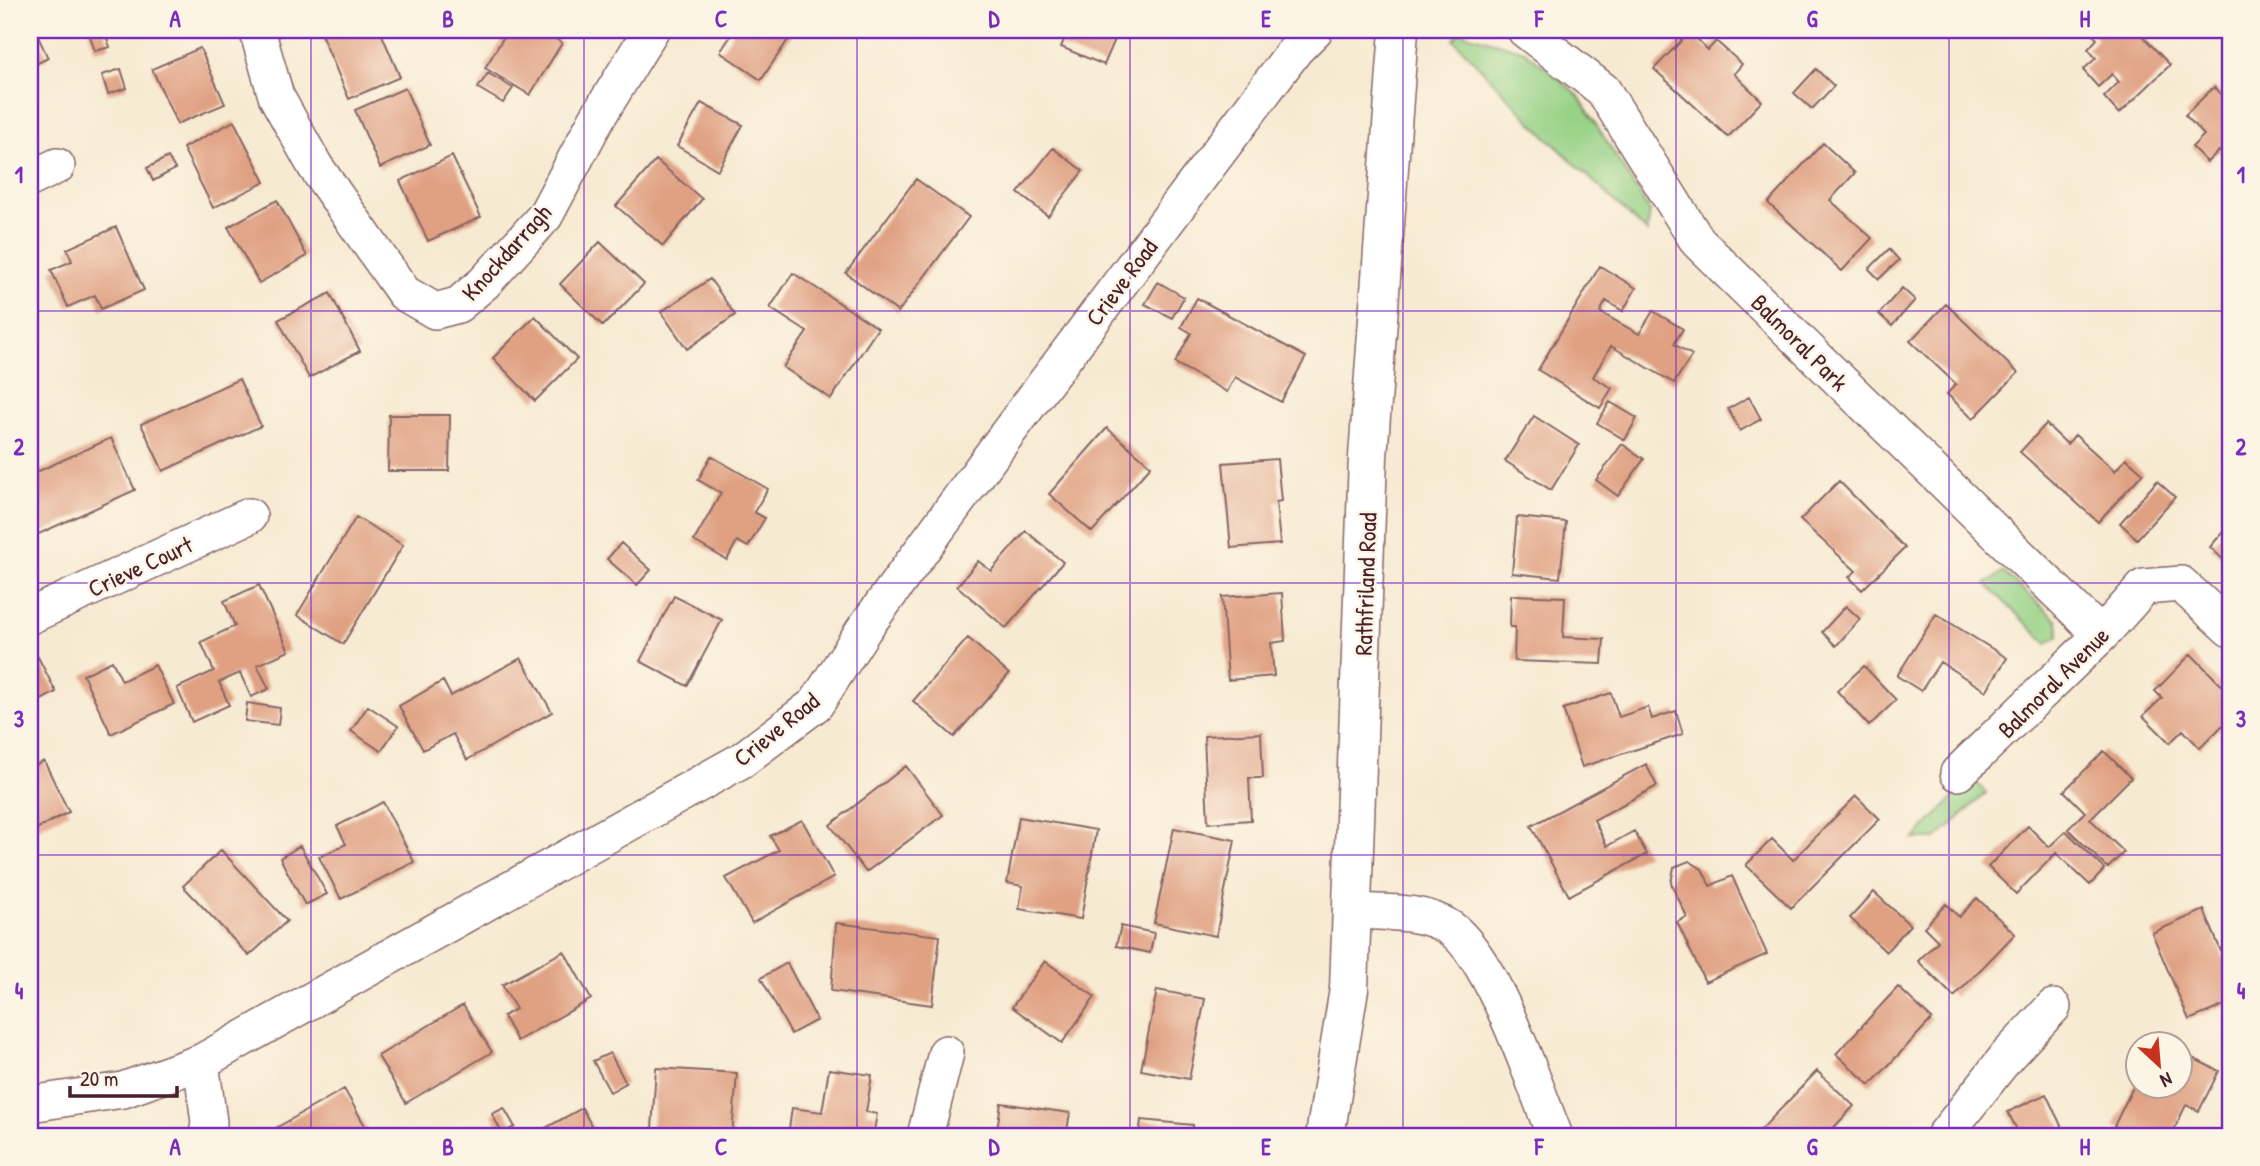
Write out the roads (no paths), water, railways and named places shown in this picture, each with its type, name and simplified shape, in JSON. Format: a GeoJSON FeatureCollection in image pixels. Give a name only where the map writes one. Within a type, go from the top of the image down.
{"type":"FeatureCollection","features":[{"type":"Feature","properties":{"kind":"main road","name":"Rathfriland Road"},"geometry":{"type":"LineString","coordinates":[[1325,1136],[1349,989],[1364,629],[1368,457],[1399,30]]}},
{"type":"Feature","properties":{"kind":"street","name":"Knockdarragh"},"geometry":{"type":"LineString","coordinates":[[257,30],[276,96],[315,166],[404,293],[435,312],[458,305],[484,284],[545,216],[596,120],[651,30]]}},
{"type":"Feature","properties":{"kind":"street","name":"Crieve Road"},"geometry":{"type":"LineString","coordinates":[[30,1104],[123,1090],[201,1062],[743,760],[816,704],[864,629],[999,445],[1287,61],[1315,30]]}},
{"type":"Feature","properties":{"kind":"street","name":"Balmoral Park"},"geometry":{"type":"LineString","coordinates":[[1525,30],[1603,90],[1698,242],[2101,635]]}},
{"type":"Feature","properties":{"kind":"street","name":"Crieve Court"},"geometry":{"type":"LineString","coordinates":[[30,616],[249,516]]}},
{"type":"Feature","properties":{"kind":"street","name":"Balmoral Avenue"},"geometry":{"type":"LineString","coordinates":[[1958,773],[2101,635],[2144,587],[2181,584],[2230,629]]}},
{"type":"Feature","properties":{"kind":"street"},"geometry":{"type":"LineString","coordinates":[[1351,911],[1420,916],[1449,927],[1472,948],[1489,977],[1555,1136]]}},
{"type":"Feature","properties":{"kind":"street"},"geometry":{"type":"LineString","coordinates":[[1944,1136],[2008,1055],[2053,1007]]}},
{"type":"Feature","properties":{"kind":"street"},"geometry":{"type":"LineString","coordinates":[[925,1136],[946,1053]]}},
{"type":"Feature","properties":{"kind":"street"},"geometry":{"type":"LineString","coordinates":[[201,1062],[209,1122],[206,1136]]}}]}
